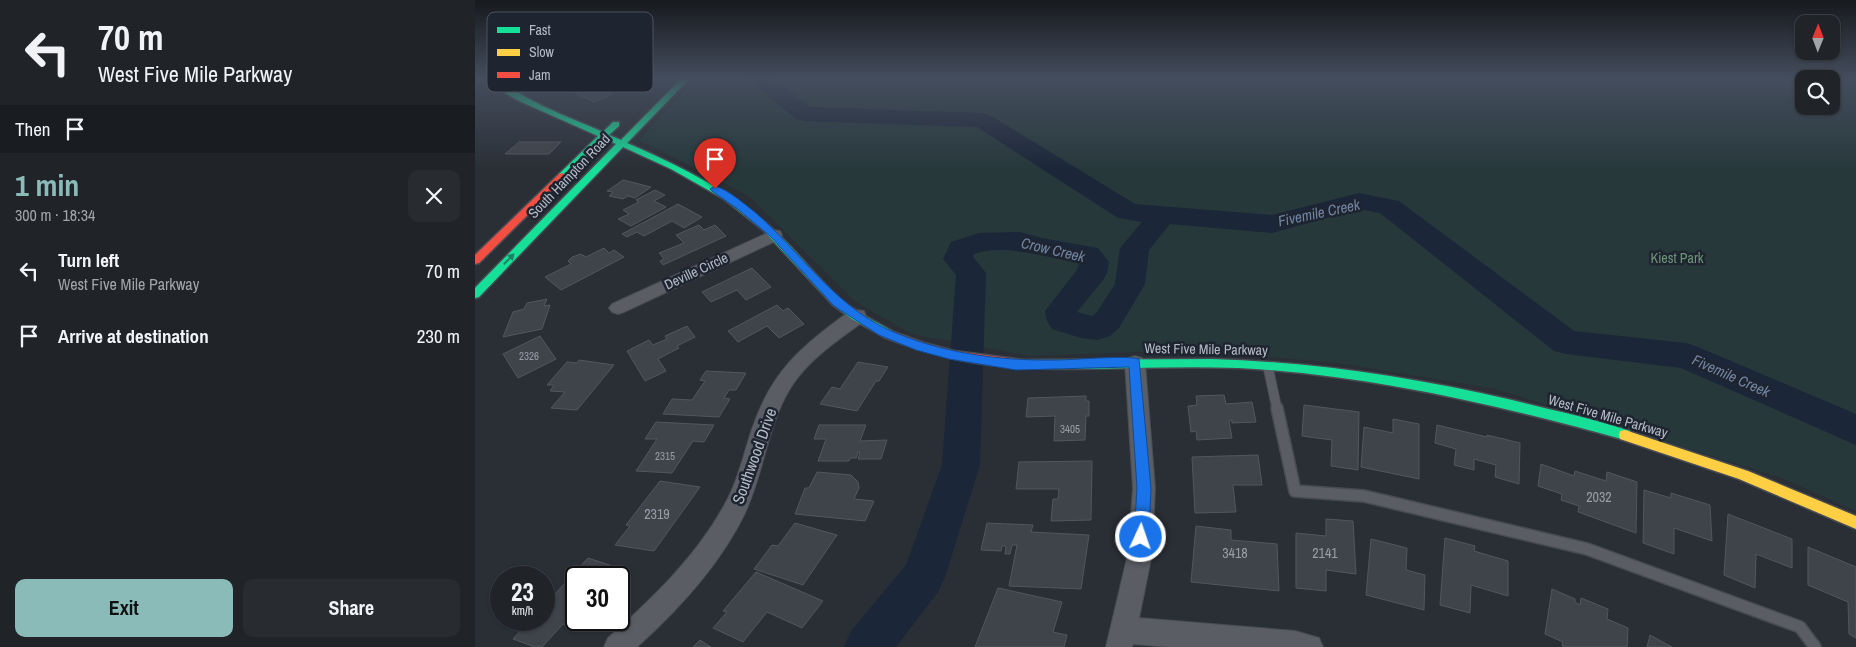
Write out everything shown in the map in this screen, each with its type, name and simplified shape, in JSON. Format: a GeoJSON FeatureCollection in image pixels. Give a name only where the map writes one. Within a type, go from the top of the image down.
{"type":"FeatureCollection","features":[{"type":"Feature","properties":{"kind":"street","name":"West Five Mile Parkway"},"geometry":{"type":"LineString","coordinates":[[545,109],[701,179],[743,208],[774,235],[838,303],[883,332],[921,347],[949,354],[1016,365],[1135,363],[1267,366],[1372,378],[1457,393],[1550,414],[1639,440],[1743,476],[1856,523]]}},
{"type":"Feature","properties":{"kind":"street","name":"South Hampton Road"},"geometry":{"type":"LineString","coordinates":[[475,294],[656,109]]}},
{"type":"Feature","properties":{"kind":"street","name":"South Hampton Road"},"geometry":{"type":"LineString","coordinates":[[475,261],[623,117]]}},
{"type":"Feature","properties":{"kind":"street","name":"Deville Circle"},"geometry":{"type":"LineString","coordinates":[[618,308],[774,235]]}},
{"type":"Feature","properties":{"kind":"street","name":"Southwood Drive"},"geometry":{"type":"LineString","coordinates":[[617,647],[674,593],[709,552],[735,510],[748,479],[769,410],[784,382],[807,355],[857,316]]}},
{"type":"Feature","properties":{"kind":"street"},"geometry":{"type":"LineString","coordinates":[[1135,363],[1144,488],[1141,554],[1121,639],[1295,644],[1311,647]]}},
{"type":"Feature","properties":{"kind":"lane"},"geometry":{"type":"LineString","coordinates":[[1267,366],[1295,491],[1364,496],[1587,549],[1800,627],[1815,647]]}},
{"type":"Feature","properties":{"kind":"green space","name":"Kiest Park"},"geometry":{"type":"Polygon","coordinates":[[[668,109],[1795,109],[1795,115],[1840,115],[1840,109],[1856,109],[1856,511],[1779,477],[1496,389],[1338,363],[1191,350],[1031,356],[912,334],[856,302],[749,196],[639,140],[668,109]]]}},
{"type":"Feature","properties":{"kind":"building"},"geometry":{"type":"Polygon","coordinates":[[[519,142],[561,142],[549,154],[505,154],[519,142]]]}},
{"type":"Feature","properties":{"kind":"building"},"geometry":{"type":"Polygon","coordinates":[[[623,180],[651,187],[635,198],[628,196],[623,199],[609,196],[613,192],[607,191],[623,180]]]}},
{"type":"Feature","properties":{"kind":"building"},"geometry":{"type":"Polygon","coordinates":[[[655,190],[665,195],[654,201],[666,207],[631,226],[618,219],[629,214],[623,210],[639,202],[636,200],[655,190]]]}},
{"type":"Feature","properties":{"kind":"building"},"geometry":{"type":"Polygon","coordinates":[[[678,204],[702,217],[684,228],[672,221],[644,236],[637,232],[627,237],[622,234],[678,204]]]}},
{"type":"Feature","properties":{"kind":"building"},"geometry":{"type":"Polygon","coordinates":[[[699,225],[704,230],[715,225],[726,236],[663,265],[660,261],[664,259],[659,253],[684,243],[676,235],[699,225]]]}},
{"type":"Feature","properties":{"kind":"building"},"geometry":{"type":"Polygon","coordinates":[[[604,248],[609,253],[614,250],[624,257],[561,290],[545,277],[571,264],[568,261],[572,257],[581,254],[586,257],[604,248]]]}},
{"type":"Feature","properties":{"kind":"building"},"geometry":{"type":"Polygon","coordinates":[[[752,268],[771,287],[746,300],[737,290],[711,302],[702,292],[752,268]]]}},
{"type":"Feature","properties":{"kind":"building"},"geometry":{"type":"Polygon","coordinates":[[[547,299],[544,306],[550,305],[542,329],[503,337],[513,312],[524,309],[527,303],[547,299]]]}},
{"type":"Feature","properties":{"kind":"building"},"geometry":{"type":"Polygon","coordinates":[[[777,305],[783,311],[788,308],[804,324],[779,338],[767,326],[738,342],[728,331],[777,305]]]}},
{"type":"Feature","properties":{"kind":"building"},"geometry":{"type":"Polygon","coordinates":[[[687,326],[695,337],[658,359],[666,371],[645,381],[627,351],[649,340],[653,345],[667,339],[665,336],[687,326]]]}},
{"type":"Feature","properties":{"kind":"building"},"geometry":{"type":"Polygon","coordinates":[[[540,336],[556,359],[518,378],[503,354],[540,336]]]}},
{"type":"Feature","properties":{"kind":"building"},"geometry":{"type":"Polygon","coordinates":[[[579,360],[614,365],[577,410],[551,408],[565,392],[550,391],[554,385],[547,385],[567,362],[577,363],[579,360]]]}},
{"type":"Feature","properties":{"kind":"building"},"geometry":{"type":"Polygon","coordinates":[[[858,362],[888,367],[879,381],[876,381],[857,411],[820,404],[832,387],[840,389],[858,362]]]}},
{"type":"Feature","properties":{"kind":"building"},"geometry":{"type":"Polygon","coordinates":[[[706,371],[746,373],[736,390],[729,390],[724,398],[730,399],[719,417],[663,414],[672,399],[692,400],[705,381],[700,380],[706,371]]]}},
{"type":"Feature","properties":{"kind":"building"},"geometry":{"type":"Polygon","coordinates":[[[1224,395],[1226,404],[1252,402],[1256,422],[1232,423],[1232,420],[1229,421],[1232,438],[1197,440],[1196,431],[1191,432],[1188,406],[1197,405],[1196,396],[1224,395]]]}},
{"type":"Feature","properties":{"kind":"building"},"geometry":{"type":"Polygon","coordinates":[[[1086,396],[1086,401],[1089,401],[1089,416],[1086,416],[1085,440],[1054,441],[1055,416],[1026,417],[1028,398],[1086,396]]]}},
{"type":"Feature","properties":{"kind":"building"},"geometry":{"type":"Polygon","coordinates":[[[1304,405],[1359,412],[1358,470],[1331,466],[1332,440],[1302,436],[1304,405]]]}},
{"type":"Feature","properties":{"kind":"building"},"geometry":{"type":"Polygon","coordinates":[[[1393,419],[1419,424],[1419,479],[1361,467],[1364,427],[1393,433],[1393,419]]]}},
{"type":"Feature","properties":{"kind":"building"},"geometry":{"type":"Polygon","coordinates":[[[656,422],[714,425],[704,442],[693,441],[672,473],[636,471],[657,439],[645,439],[656,422]]]}},
{"type":"Feature","properties":{"kind":"building"},"geometry":{"type":"Polygon","coordinates":[[[819,425],[866,425],[860,441],[887,440],[881,459],[858,459],[860,452],[858,452],[856,458],[850,458],[849,461],[818,461],[826,439],[814,439],[819,425]]]}},
{"type":"Feature","properties":{"kind":"building"},"geometry":{"type":"Polygon","coordinates":[[[1437,425],[1520,443],[1519,484],[1495,477],[1496,465],[1474,459],[1474,470],[1454,465],[1456,449],[1435,443],[1437,425]]]}},
{"type":"Feature","properties":{"kind":"building"},"geometry":{"type":"Polygon","coordinates":[[[1258,455],[1262,485],[1233,485],[1236,512],[1195,513],[1192,457],[1258,455]]]}},
{"type":"Feature","properties":{"kind":"building"},"geometry":{"type":"Polygon","coordinates":[[[1092,461],[1091,520],[1051,521],[1053,499],[1058,499],[1059,489],[1016,489],[1019,462],[1092,461]]]}},
{"type":"Feature","properties":{"kind":"building"},"geometry":{"type":"Polygon","coordinates":[[[1541,464],[1574,476],[1575,471],[1606,481],[1607,472],[1637,482],[1636,533],[1578,512],[1579,506],[1561,500],[1562,494],[1538,486],[1541,464]]]}},
{"type":"Feature","properties":{"kind":"building"},"geometry":{"type":"Polygon","coordinates":[[[817,472],[851,475],[858,482],[859,488],[854,499],[874,501],[865,521],[795,514],[805,488],[809,488],[817,472]]]}},
{"type":"Feature","properties":{"kind":"building"},"geometry":{"type":"Polygon","coordinates":[[[660,481],[700,487],[654,551],[615,545],[630,526],[626,525],[660,481]]]}},
{"type":"Feature","properties":{"kind":"building"},"geometry":{"type":"Polygon","coordinates":[[[1644,490],[1671,498],[1671,493],[1710,505],[1712,541],[1674,528],[1674,554],[1643,543],[1644,490]]]}},
{"type":"Feature","properties":{"kind":"building"},"geometry":{"type":"Polygon","coordinates":[[[1728,514],[1792,539],[1792,568],[1756,554],[1755,588],[1724,575],[1728,514]]]}},
{"type":"Feature","properties":{"kind":"building"},"geometry":{"type":"Polygon","coordinates":[[[1326,519],[1353,521],[1356,574],[1326,570],[1326,591],[1296,588],[1296,533],[1326,536],[1326,519]]]}},
{"type":"Feature","properties":{"kind":"building"},"geometry":{"type":"Polygon","coordinates":[[[795,523],[837,535],[803,585],[754,569],[772,545],[778,546],[795,523]]]}},
{"type":"Feature","properties":{"kind":"building"},"geometry":{"type":"Polygon","coordinates":[[[987,523],[1033,525],[1031,532],[1089,535],[1081,589],[1009,586],[1017,545],[1012,545],[1010,554],[1005,554],[1006,546],[1002,546],[1001,551],[981,550],[987,523]]]}},
{"type":"Feature","properties":{"kind":"building"},"geometry":{"type":"Polygon","coordinates":[[[1196,526],[1231,530],[1231,540],[1277,544],[1279,591],[1191,582],[1196,526]]]}},
{"type":"Feature","properties":{"kind":"building"},"geometry":{"type":"Polygon","coordinates":[[[1445,538],[1475,546],[1474,551],[1508,561],[1508,596],[1471,585],[1470,613],[1440,605],[1445,538]]]}},
{"type":"Feature","properties":{"kind":"building"},"geometry":{"type":"Polygon","coordinates":[[[1371,539],[1407,548],[1406,570],[1425,575],[1424,610],[1366,595],[1371,539]]]}},
{"type":"Feature","properties":{"kind":"building"},"geometry":{"type":"Polygon","coordinates":[[[1808,547],[1856,567],[1856,638],[1849,634],[1848,602],[1808,585],[1808,547]]]}},
{"type":"Feature","properties":{"kind":"building"},"geometry":{"type":"Polygon","coordinates":[[[588,558],[613,566],[581,566],[588,558]]]}},
{"type":"Feature","properties":{"kind":"building"},"geometry":{"type":"Polygon","coordinates":[[[756,572],[823,601],[802,628],[767,612],[743,642],[713,628],[727,612],[723,611],[756,572]]]}},
{"type":"Feature","properties":{"kind":"building"},"geometry":{"type":"Polygon","coordinates":[[[565,583],[565,625],[563,624],[542,647],[535,647],[513,639],[520,631],[555,631],[555,594],[565,583]]]}},
{"type":"Feature","properties":{"kind":"building"},"geometry":{"type":"Polygon","coordinates":[[[998,588],[1062,602],[1053,632],[1067,635],[1064,647],[975,647],[998,588]]]}},
{"type":"Feature","properties":{"kind":"building"},"geometry":{"type":"Polygon","coordinates":[[[1552,589],[1575,599],[1575,602],[1580,605],[1581,598],[1608,609],[1607,619],[1628,628],[1627,647],[1565,647],[1562,646],[1563,642],[1545,634],[1552,589]]]}},
{"type":"Feature","properties":{"kind":"building"},"geometry":{"type":"Polygon","coordinates":[[[1650,635],[1672,647],[1647,647],[1650,635]]]}},
{"type":"Feature","properties":{"kind":"building"},"geometry":{"type":"Polygon","coordinates":[[[700,640],[711,647],[693,647],[700,640]]]}},
{"type":"Feature","properties":{"kind":"waterway","name":"Fivemile Creek"},"geometry":{"type":"LineString","coordinates":[[798,109],[804,114],[982,120],[1128,212],[1272,224],[1359,201],[1389,207],[1566,342],[1686,356],[1856,430]]}},
{"type":"Feature","properties":{"kind":"waterway","name":"Crow Creek"},"geometry":{"type":"LineString","coordinates":[[867,647],[923,577],[961,465],[971,273],[958,259],[961,249],[979,242],[1020,241],[1039,247],[1088,255],[1094,262],[1092,273],[1061,311],[1063,321],[1098,328],[1108,320],[1130,284],[1135,248],[1163,215]]}},
{"type":"Feature","properties":{"kind":"traffic: fast"},"geometry":{"type":"LineString","coordinates":[[545,109],[674,167],[727,197],[766,228],[837,302],[856,316],[888,334]]}},
{"type":"Feature","properties":{"kind":"traffic: fast"},"geometry":{"type":"LineString","coordinates":[[475,294],[656,109]]}},
{"type":"Feature","properties":{"kind":"traffic: fast"},"geometry":{"type":"LineString","coordinates":[[562,176],[616,124]]}},
{"type":"Feature","properties":{"kind":"traffic: fast"},"geometry":{"type":"LineString","coordinates":[[1023,364],[1212,363],[1288,367],[1434,388],[1482,398],[1625,435]]}},
{"type":"Feature","properties":{"kind":"traffic: slow"},"geometry":{"type":"LineString","coordinates":[[1625,435],[1743,475],[1856,523]]}},
{"type":"Feature","properties":{"kind":"traffic: jam"},"geometry":{"type":"LineString","coordinates":[[475,261],[562,176]]}},
{"type":"Feature","properties":{"kind":"traffic: jam"},"geometry":{"type":"LineString","coordinates":[[888,334],[905,341],[954,355],[988,361],[1023,364]]}},
{"type":"Feature","properties":{"kind":"route"},"geometry":{"type":"LineString","coordinates":[[715,189],[743,208],[774,235],[838,303],[883,332],[921,347],[949,354],[1016,365],[1051,366],[1135,363],[1144,488],[1141,537]]}}]}
